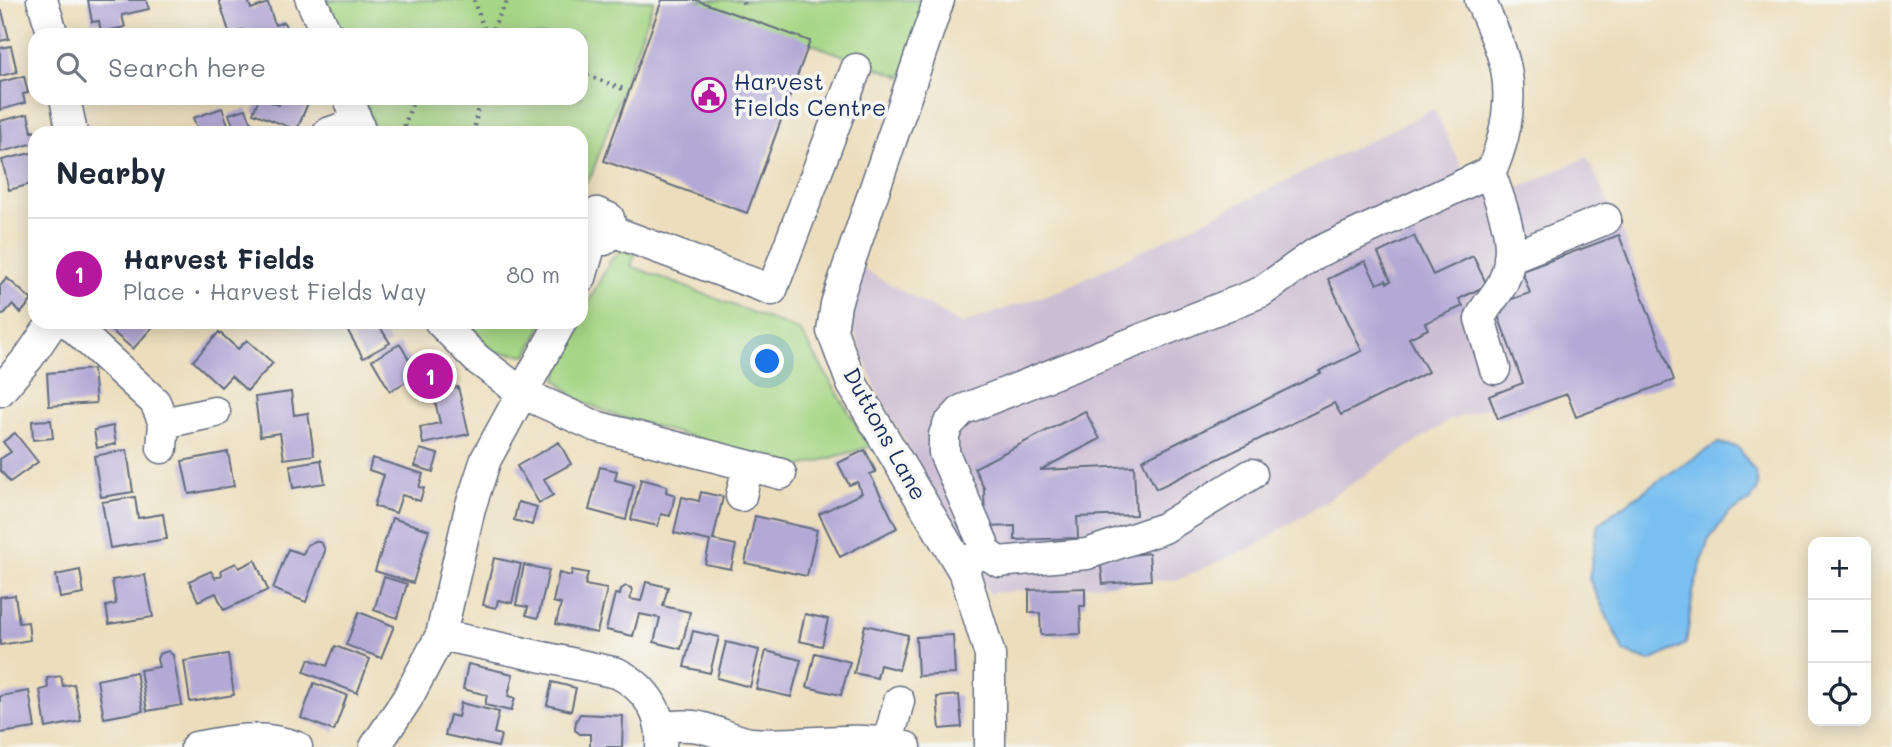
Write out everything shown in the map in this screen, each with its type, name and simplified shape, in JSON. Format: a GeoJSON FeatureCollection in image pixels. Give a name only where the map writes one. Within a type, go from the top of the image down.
{"type":"FeatureCollection","features":[{"type":"Feature","properties":{"kind":"street"},"geometry":{"type":"LineString","coordinates":[[42,0],[52,28]]}},
{"type":"Feature","properties":{"kind":"street"},"geometry":{"type":"LineString","coordinates":[[311,0],[324,28]]}},
{"type":"Feature","properties":{"kind":"street","name":"Duttons Lane"},"geometry":{"type":"LineString","coordinates":[[939,0],[846,273],[836,304],[832,331],[852,384],[971,558],[965,574],[990,655],[990,747]]}},
{"type":"Feature","properties":{"kind":"street"},"geometry":{"type":"LineString","coordinates":[[971,558],[983,543],[980,531],[944,453],[944,435],[948,425],[961,410],[1261,292],[1317,253],[1490,172],[1496,162],[1510,96],[1505,58],[1480,0]]}},
{"type":"Feature","properties":{"kind":"street"},"geometry":{"type":"LineString","coordinates":[[588,264],[602,235],[772,290],[856,69]]}},
{"type":"Feature","properties":{"kind":"street"},"geometry":{"type":"LineString","coordinates":[[66,105],[71,126]]}},
{"type":"Feature","properties":{"kind":"street"},"geometry":{"type":"LineString","coordinates":[[1490,172],[1510,232],[1509,258],[1503,283],[1480,319],[1495,369]]}},
{"type":"Feature","properties":{"kind":"street"},"geometry":{"type":"LineString","coordinates":[[1509,258],[1606,219]]}},
{"type":"Feature","properties":{"kind":"street"},"geometry":{"type":"LineString","coordinates":[[0,391],[48,329]]}},
{"type":"Feature","properties":{"kind":"street"},"geometry":{"type":"LineString","coordinates":[[76,329],[155,401],[163,435],[215,412]]}},
{"type":"Feature","properties":{"kind":"street"},"geometry":{"type":"LineString","coordinates":[[447,329],[477,359],[522,393],[595,426],[781,474]]}},
{"type":"Feature","properties":{"kind":"street"},"geometry":{"type":"LineString","coordinates":[[375,747],[407,699],[442,635],[470,508],[486,459],[557,329]]}},
{"type":"Feature","properties":{"kind":"street"},"geometry":{"type":"LineString","coordinates":[[741,496],[748,466]]}},
{"type":"Feature","properties":{"kind":"street"},"geometry":{"type":"LineString","coordinates":[[971,558],[999,562],[1087,554],[1164,528],[1252,474]]}},
{"type":"Feature","properties":{"kind":"street"},"geometry":{"type":"LineString","coordinates":[[442,635],[617,673],[638,685],[652,704],[662,737],[684,725],[706,728],[747,743],[786,746],[868,740],[897,744],[899,701]]}},
{"type":"Feature","properties":{"kind":"street"},"geometry":{"type":"LineString","coordinates":[[196,747],[253,738],[298,747]]}},
{"type":"Feature","properties":{"kind":"path"},"geometry":{"type":"LineString","coordinates":[[474,0],[484,28]]}},
{"type":"Feature","properties":{"kind":"path"},"geometry":{"type":"LineString","coordinates":[[491,28],[508,0]]}},
{"type":"Feature","properties":{"kind":"path"},"geometry":{"type":"LineString","coordinates":[[588,76],[626,90]]}},
{"type":"Feature","properties":{"kind":"path"},"geometry":{"type":"LineString","coordinates":[[404,126],[412,105]]}},
{"type":"Feature","properties":{"kind":"path"},"geometry":{"type":"LineString","coordinates":[[475,126],[478,105]]}},
{"type":"Feature","properties":{"kind":"shaded area"},"geometry":{"type":"Polygon","coordinates":[[[1434,109],[1464,172],[1495,166],[1516,189],[1587,157],[1622,231],[1674,380],[1576,417],[1567,394],[1498,419],[1493,406],[1450,420],[1259,544],[1179,579],[989,593],[878,393],[847,314],[863,269],[961,324],[1063,289],[1434,109]]]}},
{"type":"Feature","properties":{"kind":"green space"},"geometry":{"type":"Polygon","coordinates":[[[327,0],[654,0],[588,180],[588,126],[374,126],[366,105],[588,105],[588,28],[340,28],[327,0]]]}},
{"type":"Feature","properties":{"kind":"green space"},"geometry":{"type":"Polygon","coordinates":[[[691,0],[930,0],[902,77],[691,0]]]}},
{"type":"Feature","properties":{"kind":"green space"},"geometry":{"type":"Polygon","coordinates":[[[620,251],[636,252],[631,266],[800,331],[870,447],[798,467],[617,416],[576,399],[556,379],[574,329],[588,329],[588,303],[610,261],[620,251]]]}},
{"type":"Feature","properties":{"kind":"green space"},"geometry":{"type":"Polygon","coordinates":[[[472,329],[540,329],[527,355],[493,352],[472,329]]]}},
{"type":"Feature","properties":{"kind":"water"},"geometry":{"type":"Polygon","coordinates":[[[1718,443],[1738,447],[1756,473],[1758,488],[1751,500],[1728,514],[1708,541],[1693,592],[1686,644],[1650,661],[1624,652],[1589,579],[1598,524],[1718,443]]]}},
{"type":"Feature","properties":{"kind":"building"},"geometry":{"type":"Polygon","coordinates":[[[88,0],[146,0],[149,9],[122,15],[125,27],[100,28],[99,21],[92,22],[88,0]]]}},
{"type":"Feature","properties":{"kind":"building"},"geometry":{"type":"Polygon","coordinates":[[[219,0],[248,0],[251,9],[268,3],[275,25],[284,22],[286,28],[228,28],[219,0]]]}},
{"type":"Feature","properties":{"kind":"building","name":"Harvest Fields Centre"},"geometry":{"type":"Polygon","coordinates":[[[662,0],[696,0],[810,41],[747,213],[604,161],[662,0]]]}},
{"type":"Feature","properties":{"kind":"building"},"geometry":{"type":"Polygon","coordinates":[[[0,11],[9,39],[0,41],[0,11]]]}},
{"type":"Feature","properties":{"kind":"building"},"geometry":{"type":"Polygon","coordinates":[[[11,46],[17,72],[0,76],[0,48],[11,46]]]}},
{"type":"Feature","properties":{"kind":"building"},"geometry":{"type":"Polygon","coordinates":[[[24,76],[28,93],[23,94],[25,103],[0,110],[0,82],[24,76]]]}},
{"type":"Feature","properties":{"kind":"building"},"geometry":{"type":"Polygon","coordinates":[[[256,105],[307,105],[299,126],[287,126],[253,113],[256,105]]]}},
{"type":"Feature","properties":{"kind":"building"},"geometry":{"type":"Polygon","coordinates":[[[222,108],[228,126],[196,126],[193,118],[222,108]]]}},
{"type":"Feature","properties":{"kind":"building"},"geometry":{"type":"Polygon","coordinates":[[[246,109],[253,126],[233,126],[229,114],[246,109]]]}},
{"type":"Feature","properties":{"kind":"building"},"geometry":{"type":"Polygon","coordinates":[[[28,114],[31,126],[28,126],[28,145],[1,152],[0,121],[28,114]]]}},
{"type":"Feature","properties":{"kind":"building"},"geometry":{"type":"Polygon","coordinates":[[[28,154],[28,185],[9,190],[2,160],[28,154]]]}},
{"type":"Feature","properties":{"kind":"building"},"geometry":{"type":"Polygon","coordinates":[[[1619,235],[1674,380],[1576,417],[1567,394],[1498,419],[1489,396],[1523,383],[1494,305],[1530,293],[1522,271],[1619,235]]]}},
{"type":"Feature","properties":{"kind":"building"},"geometry":{"type":"Polygon","coordinates":[[[1414,236],[1433,275],[1473,256],[1487,285],[1459,299],[1463,306],[1425,323],[1428,329],[1409,338],[1428,372],[1341,415],[1334,403],[1156,489],[1142,460],[1362,351],[1328,279],[1365,261],[1377,284],[1391,281],[1378,253],[1414,236]]]}},
{"type":"Feature","properties":{"kind":"building"},"geometry":{"type":"Polygon","coordinates":[[[7,278],[28,296],[28,305],[21,313],[12,305],[3,315],[0,312],[0,286],[7,278]]]}},
{"type":"Feature","properties":{"kind":"building"},"geometry":{"type":"Polygon","coordinates":[[[110,329],[151,329],[133,349],[110,329]]]}},
{"type":"Feature","properties":{"kind":"building"},"geometry":{"type":"Polygon","coordinates":[[[347,329],[381,329],[390,343],[363,358],[347,329]]]}},
{"type":"Feature","properties":{"kind":"building"},"geometry":{"type":"Polygon","coordinates":[[[219,332],[238,349],[247,340],[273,363],[247,391],[231,376],[221,387],[193,361],[219,332]]]}},
{"type":"Feature","properties":{"kind":"building"},"geometry":{"type":"Polygon","coordinates":[[[400,344],[409,360],[418,355],[427,370],[390,391],[372,360],[400,344]]]}},
{"type":"Feature","properties":{"kind":"building"},"geometry":{"type":"Polygon","coordinates":[[[434,368],[439,378],[428,384],[422,374],[434,368]]]}},
{"type":"Feature","properties":{"kind":"building"},"geometry":{"type":"Polygon","coordinates":[[[93,369],[96,403],[49,406],[47,373],[93,369]]]}},
{"type":"Feature","properties":{"kind":"building"},"geometry":{"type":"Polygon","coordinates":[[[458,387],[469,434],[423,444],[420,427],[440,423],[433,392],[458,387]]]}},
{"type":"Feature","properties":{"kind":"building"},"geometry":{"type":"Polygon","coordinates":[[[291,392],[294,415],[308,413],[314,455],[284,459],[280,433],[260,436],[255,397],[291,392]]]}},
{"type":"Feature","properties":{"kind":"building"},"geometry":{"type":"Polygon","coordinates":[[[1085,411],[1100,439],[1040,470],[1134,466],[1136,515],[1077,517],[1078,538],[1015,540],[1015,526],[985,527],[984,488],[974,468],[1085,411]]]}},
{"type":"Feature","properties":{"kind":"building"},"geometry":{"type":"Polygon","coordinates":[[[51,420],[53,438],[33,440],[32,421],[51,420]]]}},
{"type":"Feature","properties":{"kind":"building"},"geometry":{"type":"Polygon","coordinates":[[[113,426],[116,444],[97,448],[94,430],[113,426]]]}},
{"type":"Feature","properties":{"kind":"building"},"geometry":{"type":"Polygon","coordinates":[[[15,433],[38,462],[10,482],[0,470],[0,459],[11,452],[3,442],[15,433]]]}},
{"type":"Feature","properties":{"kind":"building"},"geometry":{"type":"Polygon","coordinates":[[[559,442],[571,464],[544,479],[553,495],[539,503],[517,466],[559,442]]]}},
{"type":"Feature","properties":{"kind":"building"},"geometry":{"type":"Polygon","coordinates":[[[420,449],[438,454],[433,472],[415,466],[420,449]]]}},
{"type":"Feature","properties":{"kind":"building"},"geometry":{"type":"Polygon","coordinates":[[[127,450],[133,492],[101,497],[94,456],[127,450]]]}},
{"type":"Feature","properties":{"kind":"building"},"geometry":{"type":"Polygon","coordinates":[[[865,450],[876,472],[870,474],[897,528],[840,557],[819,514],[862,493],[857,482],[849,485],[838,463],[865,450]]]}},
{"type":"Feature","properties":{"kind":"building"},"geometry":{"type":"Polygon","coordinates":[[[228,452],[234,486],[189,494],[182,461],[228,452]]]}},
{"type":"Feature","properties":{"kind":"building"},"geometry":{"type":"Polygon","coordinates":[[[372,458],[423,474],[419,487],[424,488],[420,501],[402,495],[396,513],[374,506],[384,475],[369,470],[372,458]]]}},
{"type":"Feature","properties":{"kind":"building"},"geometry":{"type":"Polygon","coordinates":[[[321,460],[325,483],[293,488],[290,465],[321,460]]]}},
{"type":"Feature","properties":{"kind":"building"},"geometry":{"type":"Polygon","coordinates":[[[600,467],[617,471],[615,480],[634,485],[626,520],[589,510],[600,467]]]}},
{"type":"Feature","properties":{"kind":"building"},"geometry":{"type":"Polygon","coordinates":[[[641,479],[667,486],[666,492],[675,495],[670,516],[661,514],[658,526],[631,520],[641,479]]]}},
{"type":"Feature","properties":{"kind":"building"},"geometry":{"type":"Polygon","coordinates":[[[701,492],[723,497],[713,540],[736,545],[731,569],[705,564],[710,541],[674,533],[682,497],[699,501],[701,492]]]}},
{"type":"Feature","properties":{"kind":"building"},"geometry":{"type":"Polygon","coordinates":[[[135,497],[138,518],[163,514],[167,539],[110,548],[102,502],[135,497]]]}},
{"type":"Feature","properties":{"kind":"building"},"geometry":{"type":"Polygon","coordinates":[[[518,502],[537,507],[532,525],[514,520],[518,502]]]}},
{"type":"Feature","properties":{"kind":"building"},"geometry":{"type":"Polygon","coordinates":[[[755,516],[817,530],[807,576],[745,563],[755,516]]]}},
{"type":"Feature","properties":{"kind":"building"},"geometry":{"type":"Polygon","coordinates":[[[392,518],[429,530],[413,583],[375,571],[392,518]]]}},
{"type":"Feature","properties":{"kind":"building"},"geometry":{"type":"Polygon","coordinates":[[[315,541],[322,543],[325,551],[306,602],[273,589],[288,549],[303,554],[307,545],[315,541]]]}},
{"type":"Feature","properties":{"kind":"building"},"geometry":{"type":"Polygon","coordinates":[[[1149,553],[1151,580],[1103,584],[1100,558],[1149,553]]]}},
{"type":"Feature","properties":{"kind":"building"},"geometry":{"type":"Polygon","coordinates":[[[494,558],[521,564],[512,603],[498,600],[496,608],[483,605],[494,558]]]}},
{"type":"Feature","properties":{"kind":"building"},"geometry":{"type":"Polygon","coordinates":[[[255,560],[268,590],[224,610],[216,593],[198,601],[189,581],[211,571],[215,578],[222,575],[221,570],[236,563],[239,568],[255,560]]]}},
{"type":"Feature","properties":{"kind":"building"},"geometry":{"type":"Polygon","coordinates":[[[524,565],[549,570],[538,618],[526,615],[528,607],[516,605],[524,565]]]}},
{"type":"Feature","properties":{"kind":"building"},"geometry":{"type":"Polygon","coordinates":[[[80,570],[84,594],[60,598],[56,575],[80,570]]]}},
{"type":"Feature","properties":{"kind":"building"},"geometry":{"type":"Polygon","coordinates":[[[572,570],[588,573],[585,585],[607,589],[597,633],[556,624],[561,604],[553,602],[559,573],[571,576],[572,570]]]}},
{"type":"Feature","properties":{"kind":"building"},"geometry":{"type":"Polygon","coordinates":[[[145,575],[153,617],[109,624],[106,606],[116,604],[112,580],[145,575]]]}},
{"type":"Feature","properties":{"kind":"building"},"geometry":{"type":"Polygon","coordinates":[[[384,577],[407,584],[397,618],[374,610],[384,577]]]}},
{"type":"Feature","properties":{"kind":"building"},"geometry":{"type":"Polygon","coordinates":[[[646,582],[668,587],[663,606],[690,612],[681,649],[654,642],[660,618],[639,614],[633,636],[606,630],[615,594],[620,595],[621,589],[626,586],[632,591],[630,599],[641,601],[646,582]]]}},
{"type":"Feature","properties":{"kind":"building"},"geometry":{"type":"Polygon","coordinates":[[[1085,588],[1085,606],[1080,606],[1081,634],[1041,635],[1040,613],[1029,613],[1029,590],[1085,588]]]}},
{"type":"Feature","properties":{"kind":"building"},"geometry":{"type":"Polygon","coordinates":[[[15,595],[19,623],[28,622],[30,640],[0,645],[0,597],[15,595]]]}},
{"type":"Feature","properties":{"kind":"building"},"geometry":{"type":"Polygon","coordinates":[[[359,612],[394,626],[381,658],[346,645],[359,612]]]}},
{"type":"Feature","properties":{"kind":"building"},"geometry":{"type":"Polygon","coordinates":[[[805,614],[828,619],[822,646],[799,641],[805,614]]]}},
{"type":"Feature","properties":{"kind":"building"},"geometry":{"type":"Polygon","coordinates":[[[865,625],[908,635],[899,670],[880,665],[877,678],[854,673],[865,625]]]}},
{"type":"Feature","properties":{"kind":"building"},"geometry":{"type":"Polygon","coordinates":[[[693,631],[719,637],[710,673],[684,667],[693,631]]]}},
{"type":"Feature","properties":{"kind":"building"},"geometry":{"type":"Polygon","coordinates":[[[953,635],[955,674],[918,676],[916,637],[953,635]]]}},
{"type":"Feature","properties":{"kind":"building"},"geometry":{"type":"Polygon","coordinates":[[[726,642],[759,650],[750,687],[717,678],[726,642]]]}},
{"type":"Feature","properties":{"kind":"building"},"geometry":{"type":"Polygon","coordinates":[[[335,646],[370,659],[357,693],[304,672],[309,659],[327,666],[335,646]]]}},
{"type":"Feature","properties":{"kind":"building"},"geometry":{"type":"Polygon","coordinates":[[[168,651],[173,655],[182,705],[147,711],[140,670],[159,667],[159,654],[168,651]]]}},
{"type":"Feature","properties":{"kind":"building"},"geometry":{"type":"Polygon","coordinates":[[[766,651],[801,660],[791,697],[756,689],[766,651]]]}},
{"type":"Feature","properties":{"kind":"building"},"geometry":{"type":"Polygon","coordinates":[[[815,653],[850,662],[841,695],[807,687],[815,653]]]}},
{"type":"Feature","properties":{"kind":"building"},"geometry":{"type":"Polygon","coordinates":[[[228,654],[234,695],[190,702],[184,661],[228,654]]]}},
{"type":"Feature","properties":{"kind":"building"},"geometry":{"type":"Polygon","coordinates":[[[468,664],[513,674],[508,696],[515,698],[511,711],[485,705],[487,695],[463,689],[468,664]]]}},
{"type":"Feature","properties":{"kind":"building"},"geometry":{"type":"Polygon","coordinates":[[[136,672],[143,711],[104,718],[97,680],[136,672]]]}},
{"type":"Feature","properties":{"kind":"building"},"geometry":{"type":"Polygon","coordinates":[[[61,676],[63,686],[74,684],[81,721],[46,728],[40,690],[48,688],[47,678],[61,676]]]}},
{"type":"Feature","properties":{"kind":"building"},"geometry":{"type":"Polygon","coordinates":[[[552,682],[576,688],[571,711],[547,705],[552,682]]]}},
{"type":"Feature","properties":{"kind":"building"},"geometry":{"type":"Polygon","coordinates":[[[314,683],[347,695],[334,731],[301,718],[314,683]]]}},
{"type":"Feature","properties":{"kind":"building"},"geometry":{"type":"Polygon","coordinates":[[[29,691],[35,728],[0,733],[0,696],[29,691]]]}},
{"type":"Feature","properties":{"kind":"building"},"geometry":{"type":"Polygon","coordinates":[[[959,695],[962,727],[940,729],[937,697],[959,695]]]}},
{"type":"Feature","properties":{"kind":"building"},"geometry":{"type":"Polygon","coordinates":[[[461,703],[499,712],[494,733],[501,735],[498,747],[445,735],[450,715],[458,717],[461,703]]]}},
{"type":"Feature","properties":{"kind":"building"},"geometry":{"type":"Polygon","coordinates":[[[580,714],[623,716],[622,747],[590,747],[590,734],[580,734],[575,730],[580,714]]]}},
{"type":"Feature","properties":{"kind":"place","name":"Harvest Fields Centre"},"geometry":{"type":"Point","coordinates":[709,95]}},
{"type":"Feature","properties":{"kind":"place","name":"Harvest Fields"},"geometry":{"type":"Point","coordinates":[430,376]}}]}
